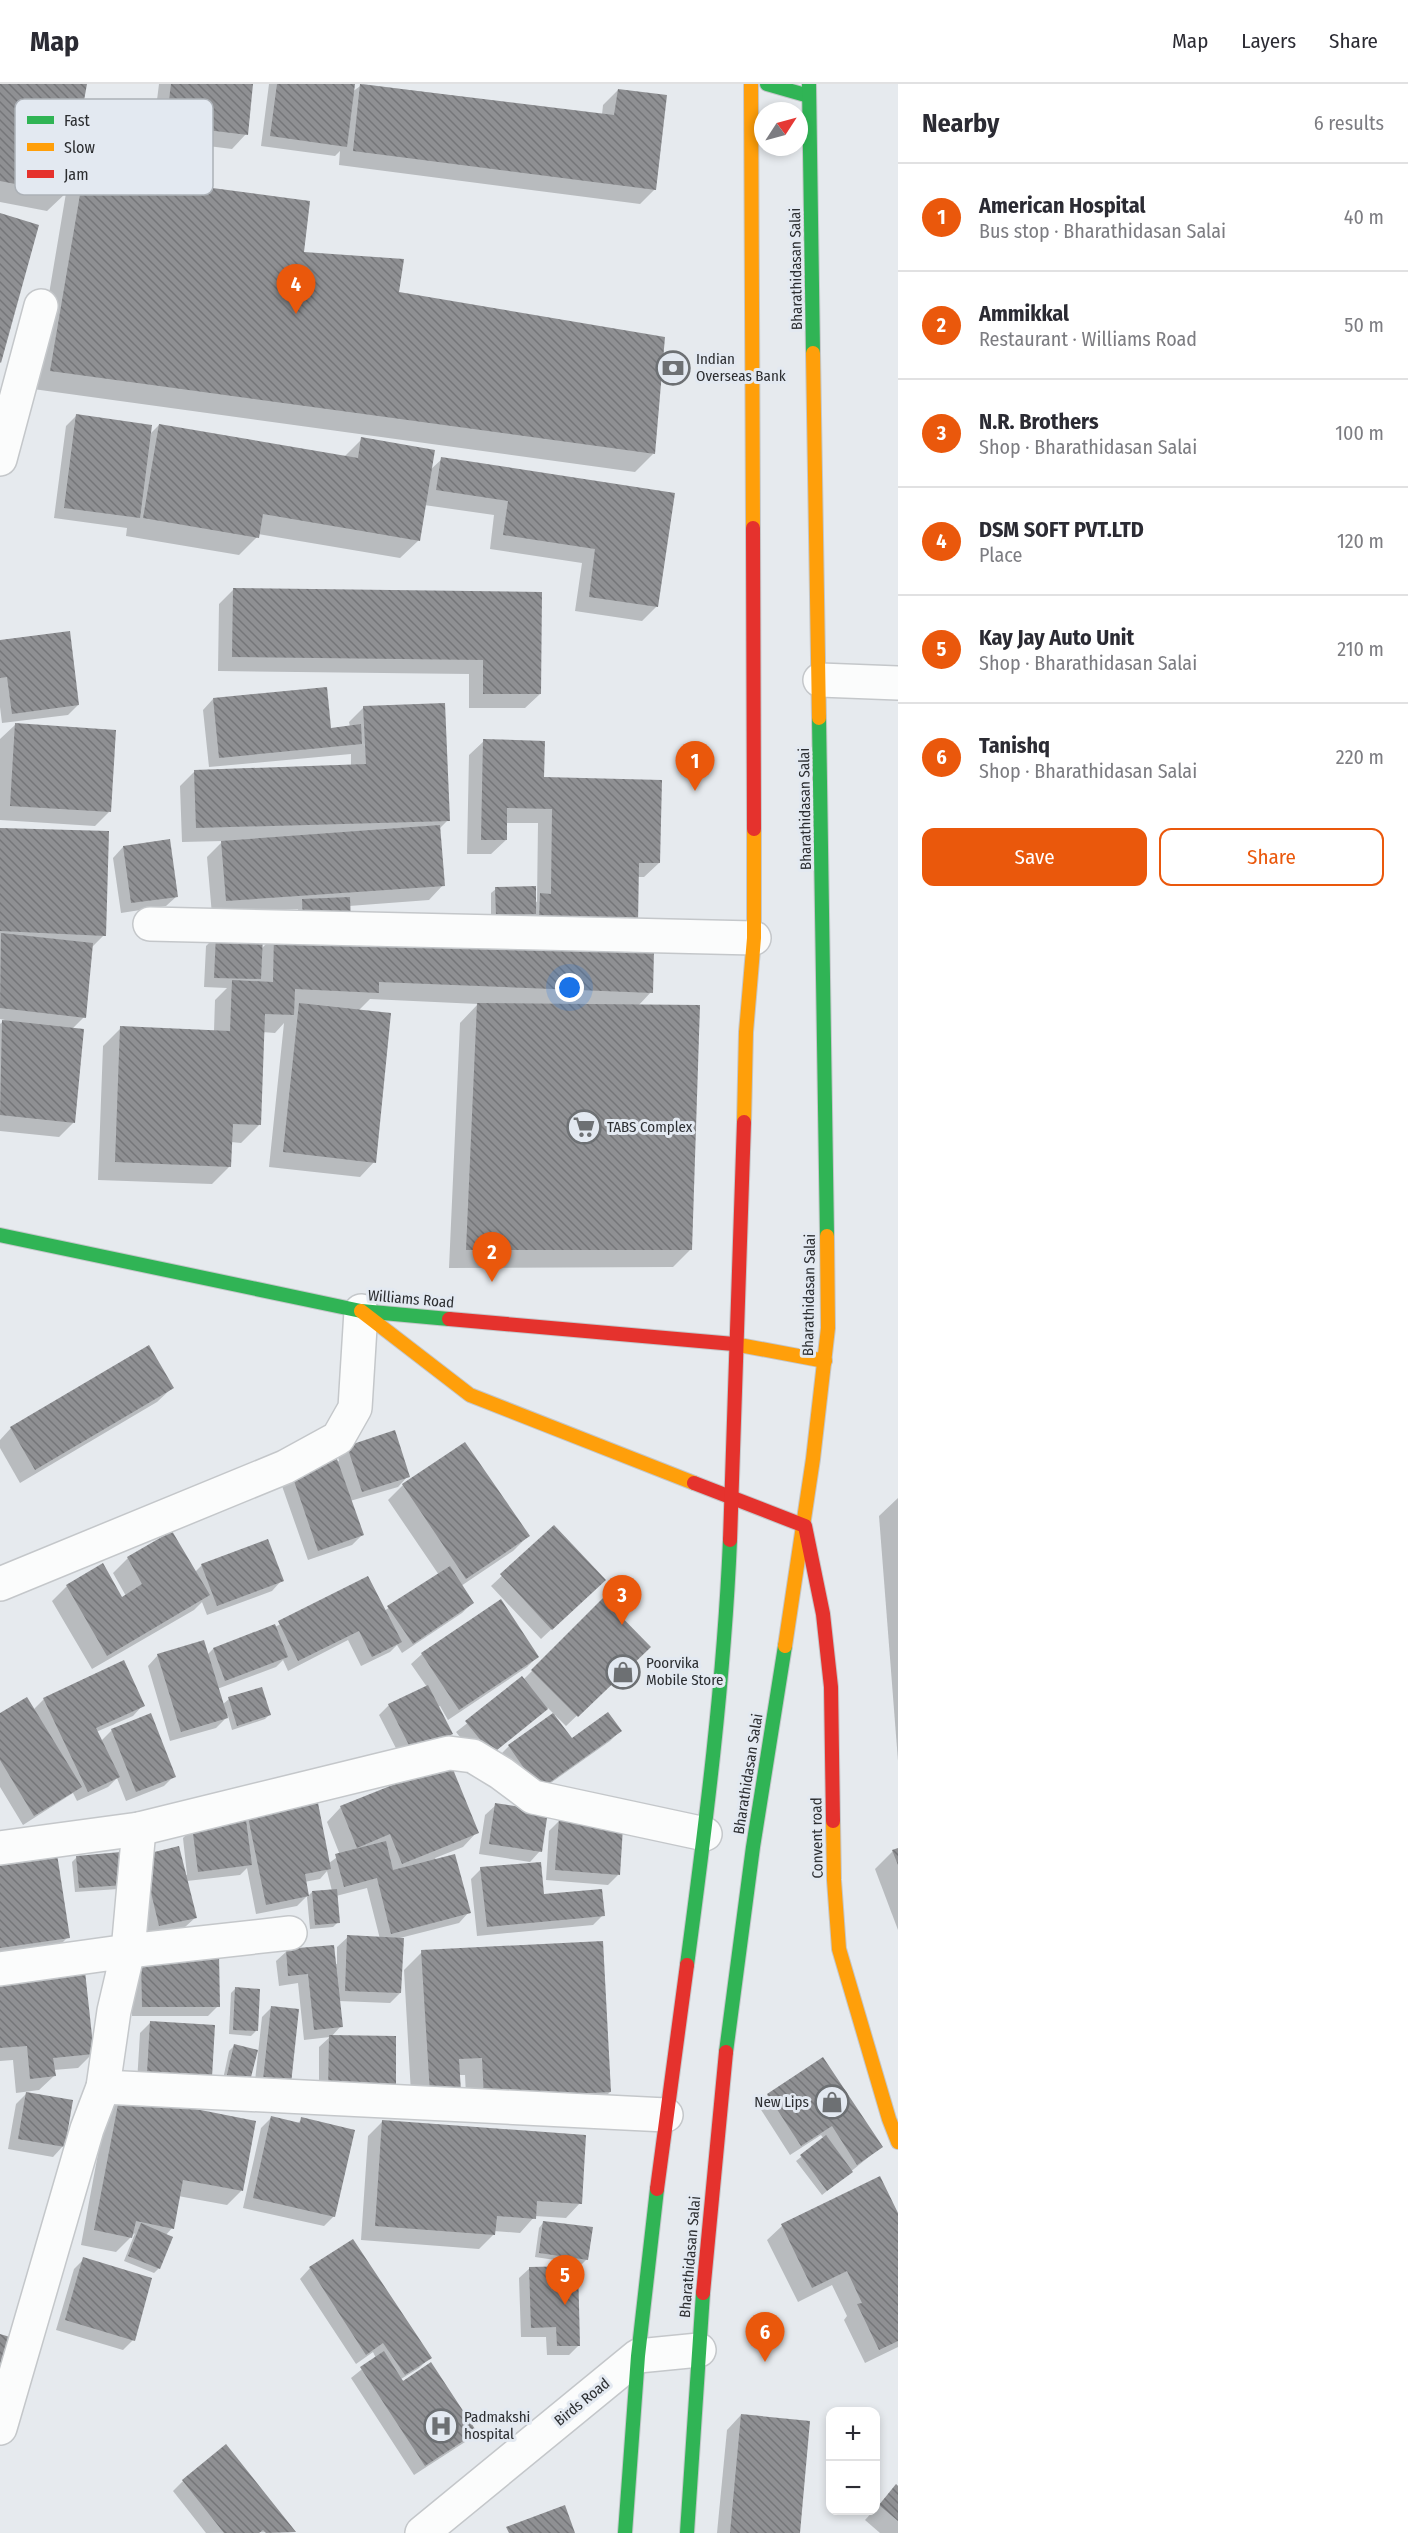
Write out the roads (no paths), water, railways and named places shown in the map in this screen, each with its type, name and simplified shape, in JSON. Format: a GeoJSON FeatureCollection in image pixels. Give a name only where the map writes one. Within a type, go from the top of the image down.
{"type":"FeatureCollection","features":[{"type":"Feature","properties":{"kind":"main road"},"geometry":{"type":"LineString","coordinates":[[625,2533],[638,2356],[666,2115],[705,1834],[726,1635],[733,1497],[746,1032],[754,938],[751,84]]}},
{"type":"Feature","properties":{"kind":"main road"},"geometry":{"type":"LineString","coordinates":[[767,84],[809,90]]}},
{"type":"Feature","properties":{"kind":"main road","name":"Bharathidasan Salai"},"geometry":{"type":"LineString","coordinates":[[687,2533],[699,2350],[720,2097],[753,1846],[805,1526],[828,1328],[820,680],[809,90]]}},
{"type":"Feature","properties":{"kind":"main road","name":"Williams Road"},"geometry":{"type":"LineString","coordinates":[[0,1235],[361,1311],[736,1344],[825,1361]]}},
{"type":"Feature","properties":{"kind":"main road"},"geometry":{"type":"LineString","coordinates":[[361,1311],[470,1395],[805,1526]]}},
{"type":"Feature","properties":{"kind":"main road","name":"Convent road"},"geometry":{"type":"LineString","coordinates":[[805,1526],[823,1614],[831,1687],[834,1881],[839,1949],[895,2125]]}},
{"type":"Feature","properties":{"kind":"street"},"geometry":{"type":"LineString","coordinates":[[0,459],[41,306]]}},
{"type":"Feature","properties":{"kind":"street"},"geometry":{"type":"LineString","coordinates":[[820,680],[898,683]]}},
{"type":"Feature","properties":{"kind":"street"},"geometry":{"type":"LineString","coordinates":[[150,924],[754,938]]}},
{"type":"Feature","properties":{"kind":"street"},"geometry":{"type":"LineString","coordinates":[[0,1584],[285,1467],[338,1438],[355,1408],[361,1311]]}},
{"type":"Feature","properties":{"kind":"street"},"geometry":{"type":"LineString","coordinates":[[0,1848],[139,1829],[449,1754],[473,1756],[533,1797],[705,1834]]}},
{"type":"Feature","properties":{"kind":"street"},"geometry":{"type":"LineString","coordinates":[[0,2428],[87,2129],[103,2087],[114,2011],[128,1951],[139,1829]]}},
{"type":"Feature","properties":{"kind":"street"},"geometry":{"type":"LineString","coordinates":[[0,1969],[128,1951],[290,1933]]}},
{"type":"Feature","properties":{"kind":"street"},"geometry":{"type":"LineString","coordinates":[[103,2087],[666,2115]]}},
{"type":"Feature","properties":{"kind":"street"},"geometry":{"type":"LineString","coordinates":[[638,2356],[699,2350]]}},
{"type":"Feature","properties":{"kind":"street","name":"Birds Road"},"geometry":{"type":"LineString","coordinates":[[422,2533],[638,2356]]}},
{"type":"Feature","properties":{"kind":"place","name":"DSM SOFT PVT.LTD"},"geometry":{"type":"Point","coordinates":[296,314]}},
{"type":"Feature","properties":{"kind":"place","name":"Indian Overseas Bank"},"geometry":{"type":"Point","coordinates":[673,368]}},
{"type":"Feature","properties":{"kind":"place","name":"American Hospital"},"geometry":{"type":"Point","coordinates":[695,791]}},
{"type":"Feature","properties":{"kind":"place","name":"TABS Complex"},"geometry":{"type":"Point","coordinates":[584,1127]}},
{"type":"Feature","properties":{"kind":"place","name":"Ammikkal"},"geometry":{"type":"Point","coordinates":[492,1282]}},
{"type":"Feature","properties":{"kind":"place","name":"N.R. Brothers"},"geometry":{"type":"Point","coordinates":[622,1625]}},
{"type":"Feature","properties":{"kind":"place","name":"Poorvika Mobile Store"},"geometry":{"type":"Point","coordinates":[623,1672]}},
{"type":"Feature","properties":{"kind":"place","name":"New Lips"},"geometry":{"type":"Point","coordinates":[832,2102]}},
{"type":"Feature","properties":{"kind":"place","name":"Kay Jay Auto Unit"},"geometry":{"type":"Point","coordinates":[565,2305]}},
{"type":"Feature","properties":{"kind":"place","name":"Tanishq"},"geometry":{"type":"Point","coordinates":[765,2362]}},
{"type":"Feature","properties":{"kind":"place","name":"Padmakshi hospital"},"geometry":{"type":"Point","coordinates":[441,2426]}}]}
